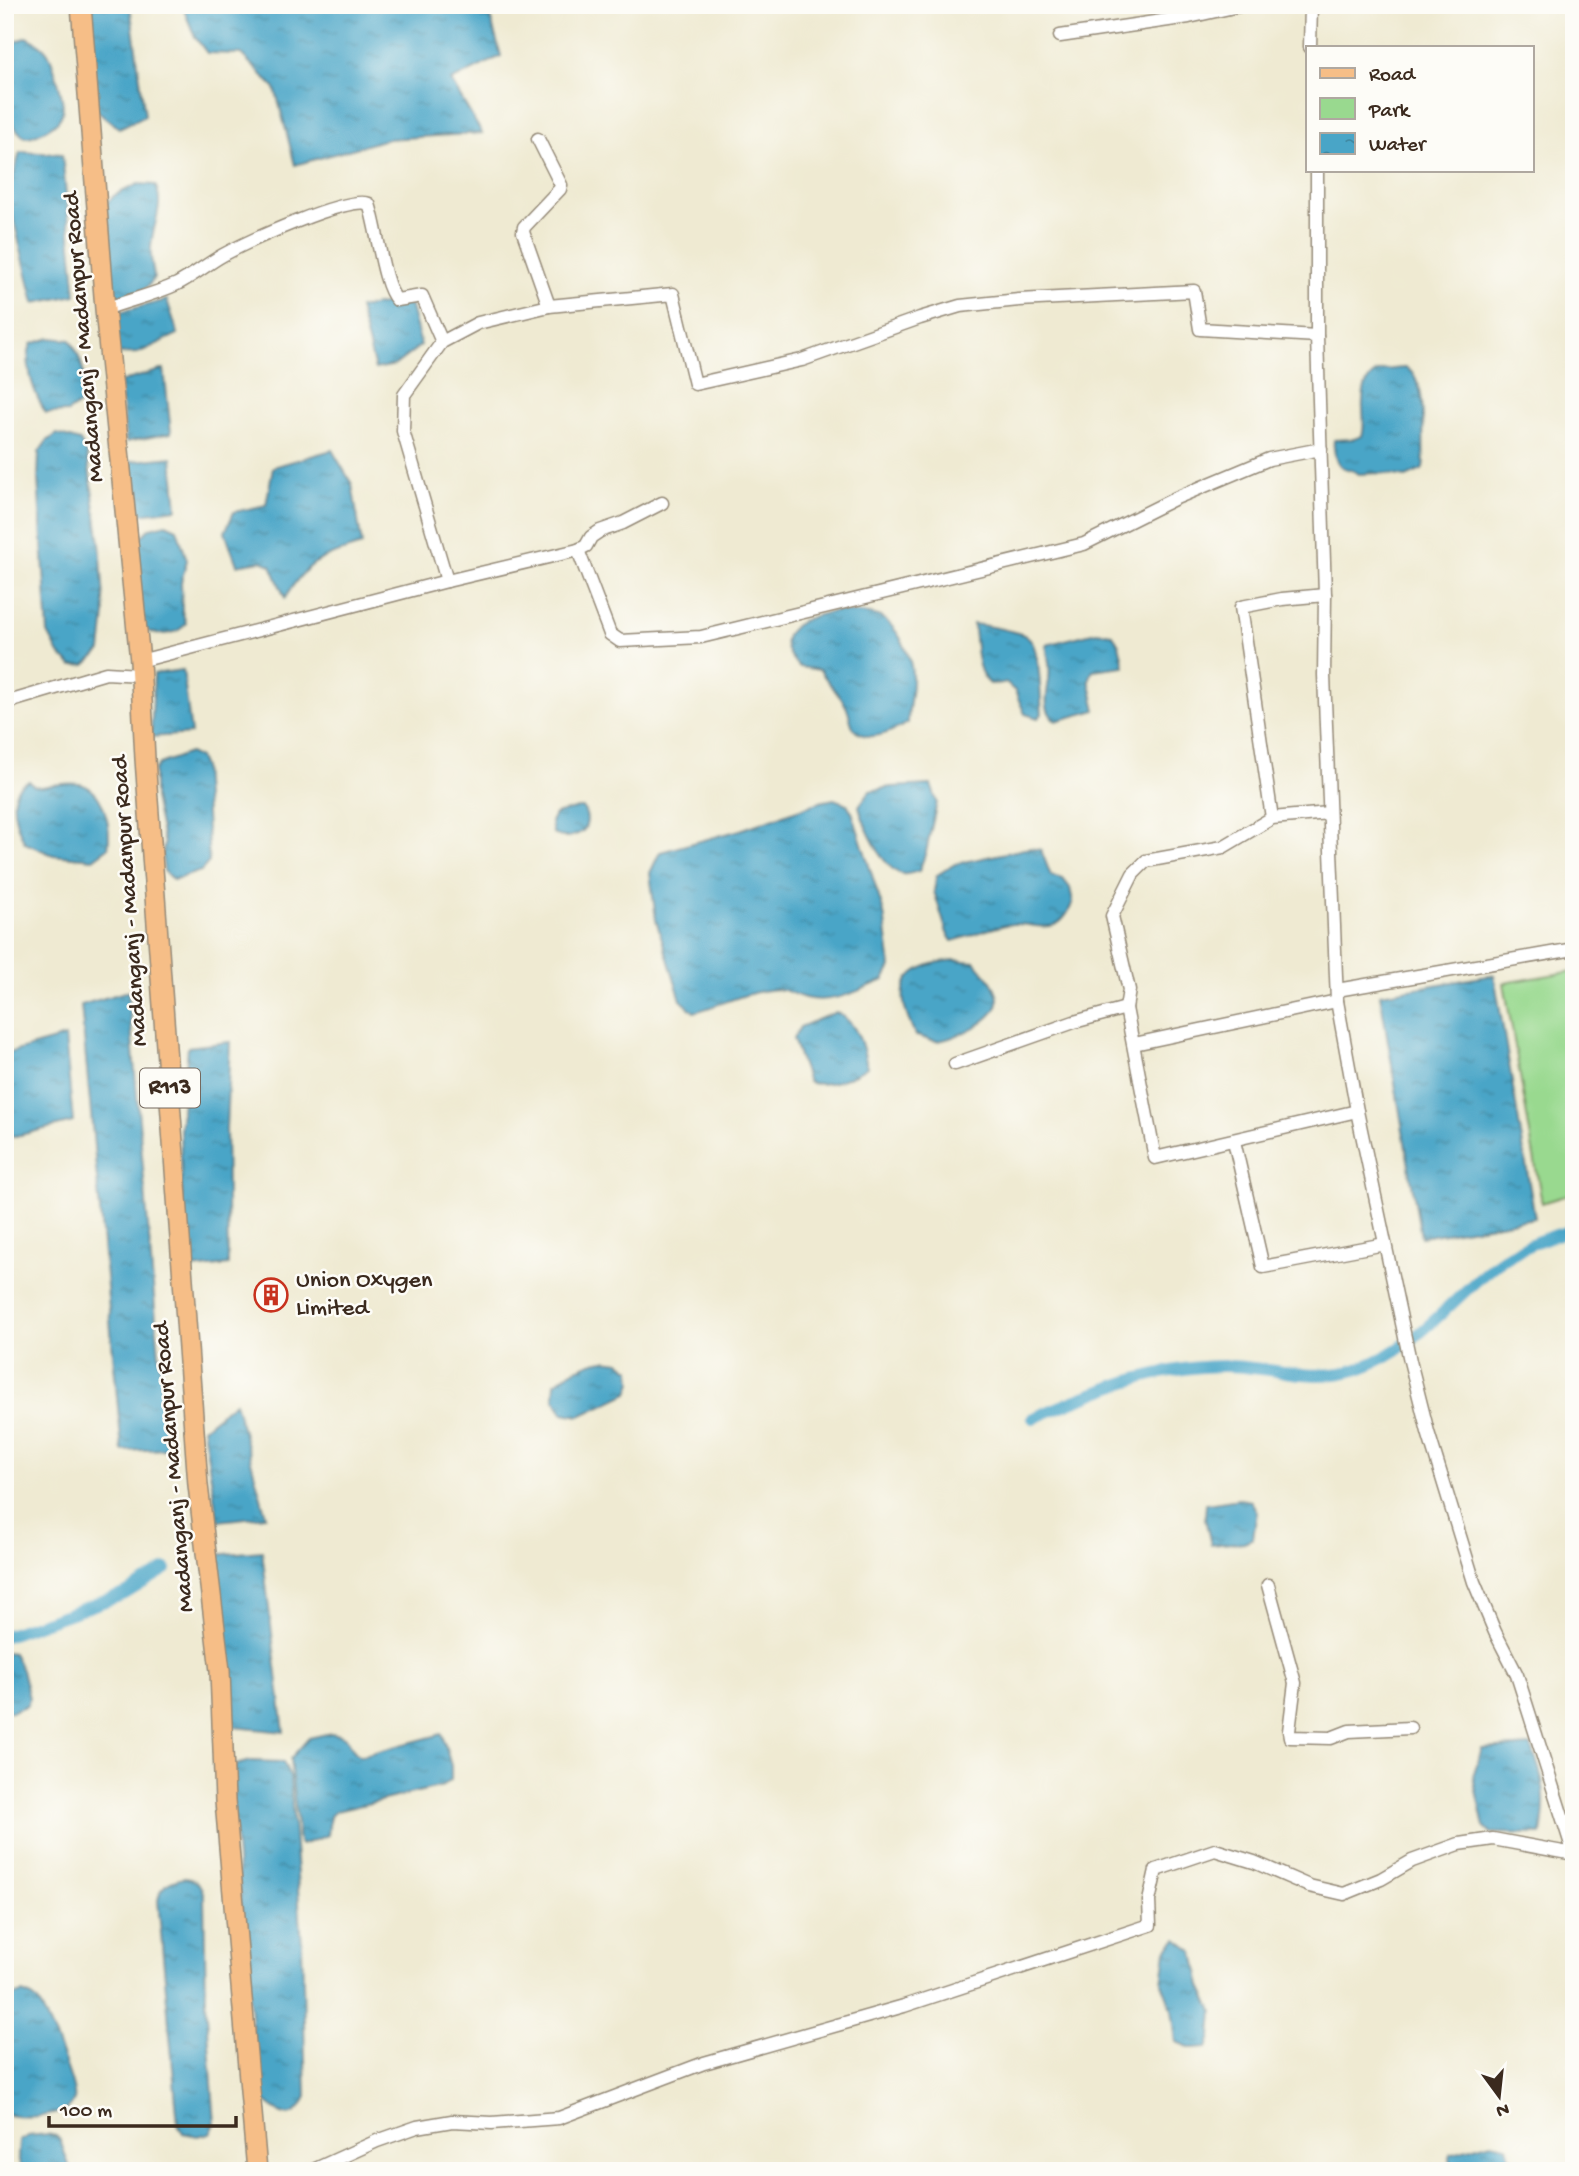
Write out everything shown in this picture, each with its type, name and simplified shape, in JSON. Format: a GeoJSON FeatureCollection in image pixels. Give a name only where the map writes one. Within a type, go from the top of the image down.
{"type":"FeatureCollection","features":[{"type":"Feature","properties":{"kind":"main road","name":"Madanganj - Madanpur Road"},"geometry":{"type":"LineString","coordinates":[[81,5],[105,309],[140,668],[198,1485],[220,1671],[225,1801],[257,2171]]}},
{"type":"Feature","properties":{"kind":"street"},"geometry":{"type":"LineString","coordinates":[[1060,36],[1189,17],[1243,5]]}},
{"type":"Feature","properties":{"kind":"street"},"geometry":{"type":"LineString","coordinates":[[1310,46],[1311,5]]}},
{"type":"Feature","properties":{"kind":"street"},"geometry":{"type":"LineString","coordinates":[[538,139],[561,185],[524,227],[523,232],[549,306]]}},
{"type":"Feature","properties":{"kind":"street"},"geometry":{"type":"LineString","coordinates":[[311,2171],[377,2141],[417,2127],[452,2120],[492,2123],[559,2118],[704,2063],[904,2006],[1150,1925],[1149,1901],[1156,1870],[1215,1850],[1254,1862],[1309,1886],[1344,1894],[1381,1879],[1412,1860],[1459,1844],[1493,1839],[1574,1854],[1517,1675],[1474,1582],[1449,1504],[1410,1361],[1357,1111],[1337,996],[1324,675],[1325,595],[1317,336],[1317,172]]}},
{"type":"Feature","properties":{"kind":"street"},"geometry":{"type":"LineString","coordinates":[[105,309],[174,285],[221,256],[269,233],[328,210],[363,201],[369,204],[373,215],[394,297],[397,300],[422,296],[442,342]]}},
{"type":"Feature","properties":{"kind":"street"},"geometry":{"type":"LineString","coordinates":[[447,581],[402,431],[404,396],[442,342],[478,323],[549,306],[673,294],[695,384],[802,360],[960,306],[1019,300],[1194,291],[1200,329],[1317,336]]}},
{"type":"Feature","properties":{"kind":"street"},"geometry":{"type":"LineString","coordinates":[[578,550],[610,634],[620,641],[701,637],[1084,544],[1175,498],[1269,459],[1321,449]]}},
{"type":"Feature","properties":{"kind":"street"},"geometry":{"type":"LineString","coordinates":[[5,703],[106,673],[140,668],[447,581],[578,550],[586,546],[591,537],[600,531],[623,523],[662,503]]}},
{"type":"Feature","properties":{"kind":"street"},"geometry":{"type":"LineString","coordinates":[[1272,818],[1241,607],[1282,599],[1325,595]]}},
{"type":"Feature","properties":{"kind":"street"},"geometry":{"type":"LineString","coordinates":[[1329,813],[1272,818],[1223,847],[1146,861],[1136,869],[1112,916],[1129,990],[1126,1008],[1155,1158],[1357,1111]]}},
{"type":"Feature","properties":{"kind":"street"},"geometry":{"type":"LineString","coordinates":[[1134,1044],[1337,996],[1574,949]]}},
{"type":"Feature","properties":{"kind":"street"},"geometry":{"type":"LineString","coordinates":[[955,1064],[1074,1022],[1126,1008]]}},
{"type":"Feature","properties":{"kind":"street"},"geometry":{"type":"LineString","coordinates":[[1234,1141],[1263,1267],[1385,1244]]}},
{"type":"Feature","properties":{"kind":"street"},"geometry":{"type":"LineString","coordinates":[[1268,1585],[1295,1683],[1290,1737],[1331,1738],[1349,1731],[1410,1728]]}},
{"type":"Feature","properties":{"kind":"green space"},"geometry":{"type":"Polygon","coordinates":[[[1574,971],[1574,1193],[1542,1203],[1504,983],[1574,971]]]}},
{"type":"Feature","properties":{"kind":"water"},"geometry":{"type":"Polygon","coordinates":[[[86,5],[130,5],[145,116],[119,128],[95,109],[86,5]]]}},
{"type":"Feature","properties":{"kind":"water"},"geometry":{"type":"Polygon","coordinates":[[[182,5],[487,5],[501,56],[451,81],[482,133],[387,139],[295,165],[275,88],[241,54],[207,53],[195,37],[182,5]]]}},
{"type":"Feature","properties":{"kind":"water"},"geometry":{"type":"Polygon","coordinates":[[[27,37],[44,48],[50,57],[63,106],[60,118],[55,124],[28,137],[22,135],[12,122],[7,98],[14,42],[27,37]]]}},
{"type":"Feature","properties":{"kind":"water"},"geometry":{"type":"Polygon","coordinates":[[[20,152],[62,154],[76,295],[34,303],[8,196],[20,152]]]}},
{"type":"Feature","properties":{"kind":"water"},"geometry":{"type":"Polygon","coordinates":[[[138,184],[155,185],[158,192],[159,208],[151,252],[154,277],[148,286],[137,292],[114,296],[110,292],[103,206],[115,195],[138,184]]]}},
{"type":"Feature","properties":{"kind":"water"},"geometry":{"type":"Polygon","coordinates":[[[167,300],[178,334],[138,353],[114,354],[112,314],[167,300]]]}},
{"type":"Feature","properties":{"kind":"water"},"geometry":{"type":"Polygon","coordinates":[[[401,301],[410,303],[421,345],[395,365],[375,369],[359,308],[401,301]]]}},
{"type":"Feature","properties":{"kind":"water"},"geometry":{"type":"Polygon","coordinates":[[[50,338],[70,340],[83,370],[82,402],[68,412],[46,413],[31,380],[28,361],[31,344],[50,338]]]}},
{"type":"Feature","properties":{"kind":"water"},"geometry":{"type":"Polygon","coordinates":[[[1406,368],[1414,375],[1419,385],[1423,412],[1422,470],[1406,477],[1381,473],[1358,474],[1342,467],[1336,459],[1334,440],[1362,436],[1366,383],[1381,371],[1406,368]]]}},
{"type":"Feature","properties":{"kind":"water"},"geometry":{"type":"Polygon","coordinates":[[[164,369],[171,433],[126,442],[120,382],[164,369]]]}},
{"type":"Feature","properties":{"kind":"water"},"geometry":{"type":"Polygon","coordinates":[[[57,434],[80,441],[87,454],[100,543],[105,614],[101,651],[85,665],[72,666],[59,654],[48,633],[38,479],[39,452],[47,441],[57,434]]]}},
{"type":"Feature","properties":{"kind":"water"},"geometry":{"type":"Polygon","coordinates":[[[332,450],[352,484],[362,545],[317,562],[301,575],[285,598],[271,565],[261,561],[237,565],[225,532],[234,512],[266,505],[273,467],[332,450]]]}},
{"type":"Feature","properties":{"kind":"water"},"geometry":{"type":"Polygon","coordinates":[[[172,457],[177,509],[134,515],[124,462],[172,457]]]}},
{"type":"Feature","properties":{"kind":"water"},"geometry":{"type":"Polygon","coordinates":[[[166,524],[177,529],[187,560],[181,582],[182,611],[186,623],[177,631],[159,634],[142,628],[133,545],[150,528],[166,524]]]}},
{"type":"Feature","properties":{"kind":"water"},"geometry":{"type":"Polygon","coordinates":[[[839,611],[878,616],[899,635],[907,651],[912,674],[908,723],[880,735],[865,736],[858,733],[843,701],[820,670],[800,667],[789,655],[787,635],[793,627],[814,616],[839,611]]]}},
{"type":"Feature","properties":{"kind":"water"},"geometry":{"type":"Polygon","coordinates":[[[973,624],[1028,637],[1038,662],[1042,714],[1038,718],[1025,714],[1015,691],[1006,683],[990,684],[985,678],[979,664],[973,624]]]}},
{"type":"Feature","properties":{"kind":"water"},"geometry":{"type":"Polygon","coordinates":[[[1096,632],[1112,634],[1119,644],[1124,666],[1093,670],[1089,680],[1096,710],[1056,721],[1047,707],[1050,670],[1046,645],[1096,632]]]}},
{"type":"Feature","properties":{"kind":"water"},"geometry":{"type":"Polygon","coordinates":[[[183,670],[191,734],[151,737],[154,674],[183,670]]]}},
{"type":"Feature","properties":{"kind":"water"},"geometry":{"type":"Polygon","coordinates":[[[189,753],[199,758],[203,767],[209,862],[201,871],[173,880],[164,871],[164,844],[154,798],[154,770],[159,764],[189,753]]]}},
{"type":"Feature","properties":{"kind":"water"},"geometry":{"type":"Polygon","coordinates":[[[29,781],[34,786],[41,787],[79,784],[88,787],[95,793],[104,810],[109,830],[108,848],[93,859],[53,855],[25,843],[15,818],[14,800],[21,785],[29,781]]]}},
{"type":"Feature","properties":{"kind":"water"},"geometry":{"type":"Polygon","coordinates":[[[931,785],[937,802],[926,852],[919,871],[903,874],[889,865],[882,856],[859,806],[870,791],[931,785]]]}},
{"type":"Feature","properties":{"kind":"water"},"geometry":{"type":"Polygon","coordinates":[[[834,799],[847,804],[852,812],[884,913],[891,967],[884,980],[856,992],[825,1000],[805,998],[774,989],[749,994],[694,1012],[681,1000],[656,920],[650,873],[660,852],[740,830],[834,799]]]}},
{"type":"Feature","properties":{"kind":"water"},"geometry":{"type":"Polygon","coordinates":[[[583,808],[587,817],[583,831],[568,837],[553,833],[551,822],[555,814],[583,808]]]}},
{"type":"Feature","properties":{"kind":"water"},"geometry":{"type":"Polygon","coordinates":[[[1029,848],[1041,850],[1051,876],[1063,879],[1070,888],[1073,902],[1067,914],[1054,925],[1004,925],[952,941],[934,891],[937,875],[955,864],[1029,848]]]}},
{"type":"Feature","properties":{"kind":"water"},"geometry":{"type":"Polygon","coordinates":[[[955,960],[975,962],[995,989],[998,1000],[996,1007],[984,1021],[954,1037],[937,1041],[916,1036],[904,1005],[906,983],[913,974],[923,968],[955,960]]]}},
{"type":"Feature","properties":{"kind":"water"},"geometry":{"type":"Polygon","coordinates":[[[1494,975],[1535,1218],[1421,1237],[1380,994],[1494,975]]]}},
{"type":"Feature","properties":{"kind":"water"},"geometry":{"type":"Polygon","coordinates":[[[128,991],[167,1449],[122,1451],[81,1005],[128,991]]]}},
{"type":"Feature","properties":{"kind":"water"},"geometry":{"type":"Polygon","coordinates":[[[836,1012],[854,1028],[867,1067],[838,1081],[823,1084],[808,1082],[793,1039],[800,1027],[836,1012]]]}},
{"type":"Feature","properties":{"kind":"water"},"geometry":{"type":"Polygon","coordinates":[[[65,1037],[73,1122],[12,1137],[5,1114],[5,1054],[65,1037]]]}},
{"type":"Feature","properties":{"kind":"water"},"geometry":{"type":"Polygon","coordinates":[[[230,1042],[226,1128],[228,1265],[193,1269],[184,1248],[180,1131],[188,1047],[230,1042]]]}},
{"type":"Feature","properties":{"kind":"water"},"geometry":{"type":"Polygon","coordinates":[[[604,1360],[620,1362],[631,1370],[632,1382],[628,1393],[580,1416],[563,1413],[554,1398],[555,1383],[578,1368],[604,1360]]]}},
{"type":"Feature","properties":{"kind":"water"},"geometry":{"type":"Polygon","coordinates":[[[235,1402],[266,1516],[218,1521],[203,1428],[235,1402]]]}},
{"type":"Feature","properties":{"kind":"water"},"geometry":{"type":"Polygon","coordinates":[[[1239,1499],[1251,1501],[1257,1512],[1253,1538],[1244,1542],[1211,1545],[1205,1518],[1206,1504],[1239,1499]]]}},
{"type":"Feature","properties":{"kind":"water"},"geometry":{"type":"Polygon","coordinates":[[[262,1551],[284,1732],[234,1727],[227,1695],[213,1555],[262,1551]]]}},
{"type":"Feature","properties":{"kind":"water"},"geometry":{"type":"Polygon","coordinates":[[[5,1652],[13,1653],[22,1670],[29,1698],[27,1705],[11,1712],[5,1709],[5,1652]]]}},
{"type":"Feature","properties":{"kind":"water"},"geometry":{"type":"Polygon","coordinates":[[[331,1733],[344,1737],[360,1756],[442,1734],[451,1766],[451,1780],[443,1786],[336,1811],[330,1816],[328,1835],[301,1845],[290,1759],[309,1738],[331,1733]]]}},
{"type":"Feature","properties":{"kind":"water"},"geometry":{"type":"Polygon","coordinates":[[[1531,1746],[1544,1789],[1541,1834],[1490,1833],[1484,1827],[1473,1776],[1482,1749],[1531,1746]]]}},
{"type":"Feature","properties":{"kind":"water"},"geometry":{"type":"Polygon","coordinates":[[[250,1761],[283,1762],[290,1776],[302,1945],[306,2096],[296,2112],[291,2114],[279,2111],[258,2096],[229,1767],[250,1761]]]}},
{"type":"Feature","properties":{"kind":"water"},"geometry":{"type":"Polygon","coordinates":[[[184,1878],[198,1883],[204,1896],[206,2002],[215,2124],[210,2133],[198,2136],[183,2133],[178,2125],[158,1900],[166,1884],[184,1878]]]}},
{"type":"Feature","properties":{"kind":"water"},"geometry":{"type":"Polygon","coordinates":[[[1177,1939],[1194,1952],[1201,1986],[1213,2011],[1211,2037],[1207,2047],[1192,2048],[1176,2042],[1172,2009],[1162,1983],[1166,1951],[1177,1939]]]}},
{"type":"Feature","properties":{"kind":"water"},"geometry":{"type":"Polygon","coordinates":[[[22,1993],[34,1999],[40,2007],[71,2081],[74,2100],[70,2106],[54,2114],[32,2117],[5,2114],[5,1998],[22,1993]]]}},
{"type":"Feature","properties":{"kind":"water"},"geometry":{"type":"Polygon","coordinates":[[[47,2134],[60,2140],[71,2171],[21,2171],[19,2141],[28,2136],[47,2134]]]}},
{"type":"Feature","properties":{"kind":"water"},"geometry":{"type":"Polygon","coordinates":[[[1491,2142],[1507,2145],[1513,2171],[1451,2171],[1450,2154],[1491,2142]]]}},
{"type":"Feature","properties":{"kind":"waterway"},"geometry":{"type":"LineString","coordinates":[[1033,1418],[1124,1383],[1196,1367],[1238,1366],[1324,1375],[1358,1369],[1377,1361],[1411,1340],[1493,1266],[1538,1241],[1574,1230]]}},
{"type":"Feature","properties":{"kind":"waterway"},"geometry":{"type":"LineString","coordinates":[[5,1636],[125,1594],[166,1569]]}},
{"type":"Feature","properties":{"kind":"place","name":"Union Oxygen Limited"},"geometry":{"type":"Point","coordinates":[271,1295]}}]}
